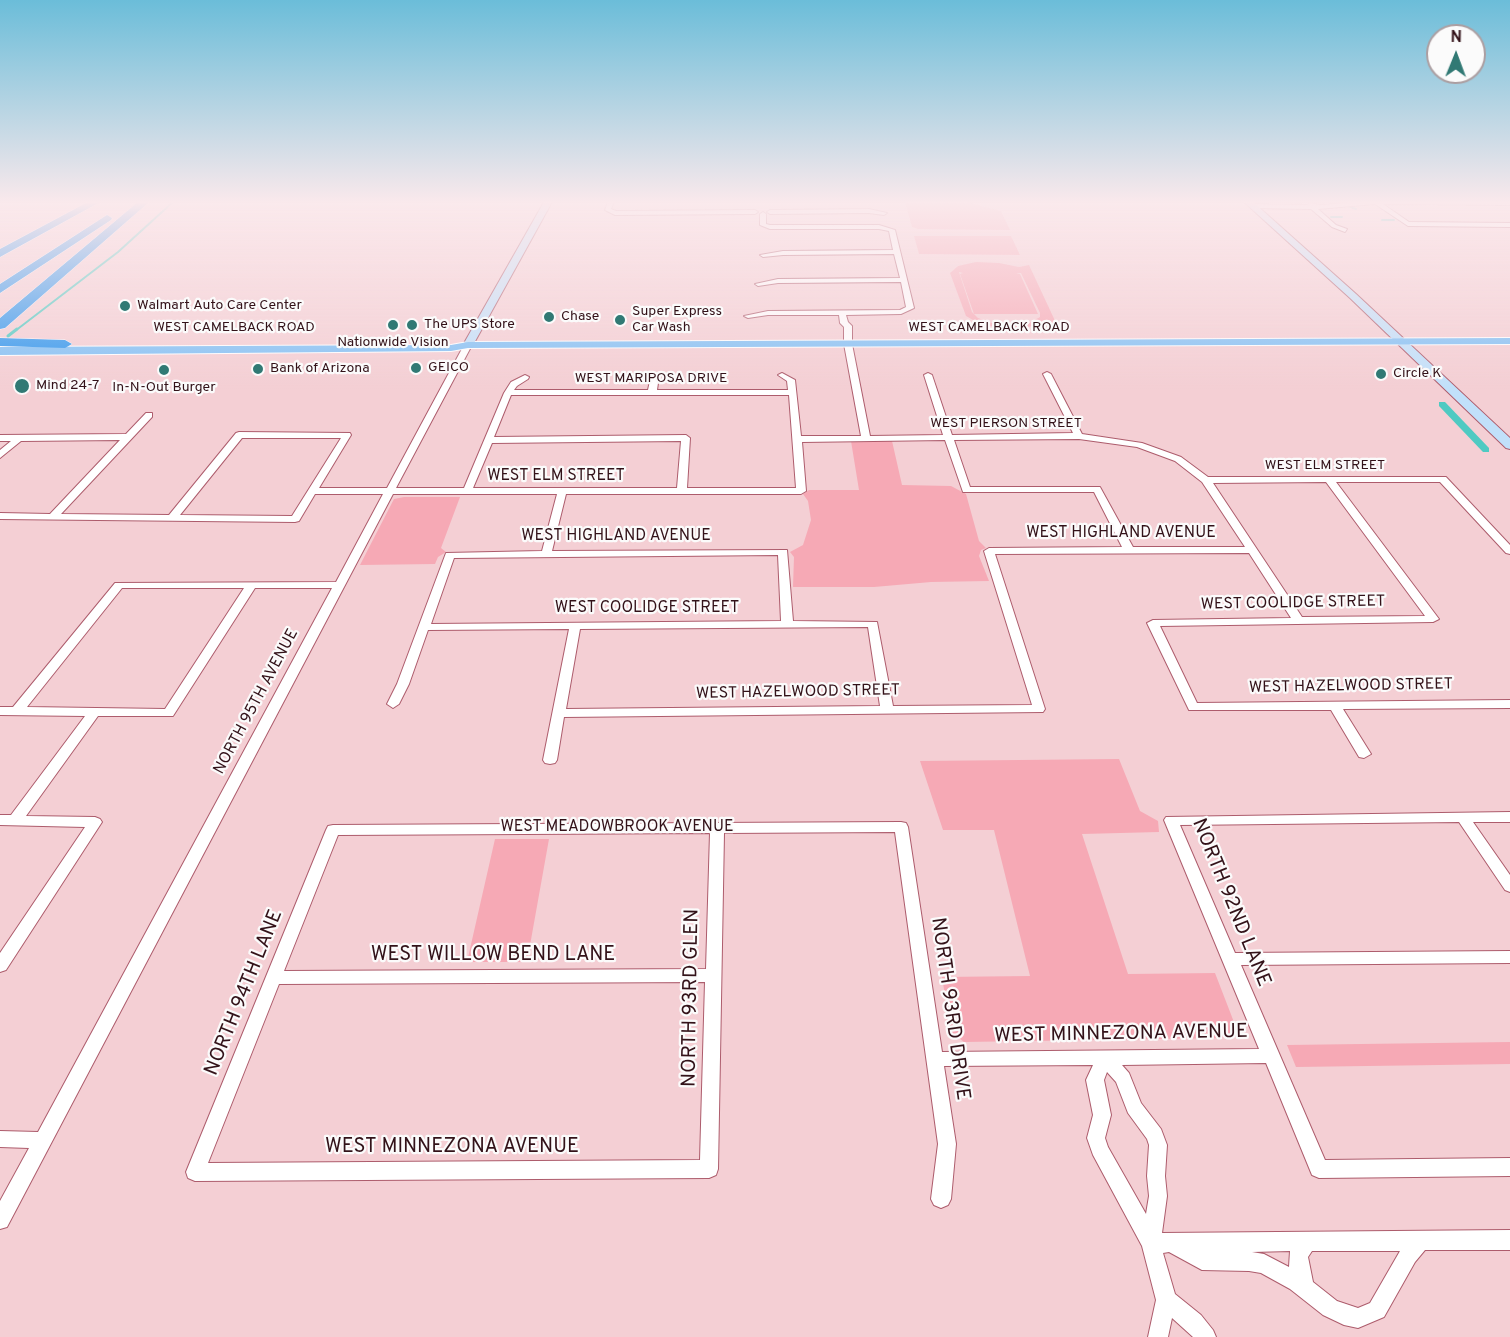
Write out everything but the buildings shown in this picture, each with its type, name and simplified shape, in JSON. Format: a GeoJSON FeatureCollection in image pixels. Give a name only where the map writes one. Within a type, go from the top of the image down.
{"type":"FeatureCollection","features":[{"type":"Feature","properties":{"kind":"highway"},"geometry":{"type":"LineString","coordinates":[[0,289],[37,264]]}},
{"type":"Feature","properties":{"kind":"highway"},"geometry":{"type":"LineString","coordinates":[[0,325],[70,264]]}},
{"type":"Feature","properties":{"kind":"highway"},"geometry":{"type":"LineString","coordinates":[[0,319],[19,308]]}},
{"type":"Feature","properties":{"kind":"highway"},"geometry":{"type":"LineString","coordinates":[[0,343],[65,344]]}},
{"type":"Feature","properties":{"kind":"main road","name":"NORTH 95TH AVENUE"},"geometry":{"type":"LineString","coordinates":[[468,345],[513,264]]}},
{"type":"Feature","properties":{"kind":"main road"},"geometry":{"type":"LineString","coordinates":[[1317,264],[1510,445]]}},
{"type":"Feature","properties":{"kind":"main road","name":"WEST CAMELBACK ROAD"},"geometry":{"type":"LineString","coordinates":[[0,351],[450,348],[468,345],[1510,341]]}},
{"type":"Feature","properties":{"kind":"main road","name":"WEST CAMELBACK ROAD"},"geometry":{"type":"LineString","coordinates":[[65,344],[453,342],[468,345]]}},
{"type":"Feature","properties":{"kind":"main road"},"geometry":{"type":"LineString","coordinates":[[114,350],[216,347],[237,343],[244,347],[305,349]]}},
{"type":"Feature","properties":{"kind":"street"},"geometry":{"type":"LineString","coordinates":[[748,316],[768,313],[908,311],[910,308],[900,264]]}},
{"type":"Feature","properties":{"kind":"street"},"geometry":{"type":"LineString","coordinates":[[758,284],[778,281],[904,280]]}},
{"type":"Feature","properties":{"kind":"street"},"geometry":{"type":"LineString","coordinates":[[842,312],[844,323],[840,326],[842,335],[848,344],[866,438]]}},
{"type":"Feature","properties":{"kind":"street","name":"NORTH 95TH AVENUE"},"geometry":{"type":"LineString","coordinates":[[0,1220],[468,345]]}},
{"type":"Feature","properties":{"kind":"street"},"geometry":{"type":"LineString","coordinates":[[1047,374],[1080,436]]}},
{"type":"Feature","properties":{"kind":"street"},"geometry":{"type":"LineString","coordinates":[[782,375],[790,380],[793,392],[796,439]]}},
{"type":"Feature","properties":{"kind":"street"},"geometry":{"type":"LineString","coordinates":[[928,375],[966,490],[1097,489],[1129,550]]}},
{"type":"Feature","properties":{"kind":"street"},"geometry":{"type":"LineString","coordinates":[[652,393],[655,376]]}},
{"type":"Feature","properties":{"kind":"street"},"geometry":{"type":"LineString","coordinates":[[467,492],[508,393],[514,384],[525,377]]}},
{"type":"Feature","properties":{"kind":"street","name":"WEST MARIPOSA DRIVE"},"geometry":{"type":"LineString","coordinates":[[508,393],[793,392]]}},
{"type":"Feature","properties":{"kind":"street"},"geometry":{"type":"LineString","coordinates":[[52,517],[149,416]]}},
{"type":"Feature","properties":{"kind":"street"},"geometry":{"type":"LineString","coordinates":[[0,516],[52,517],[172,518],[295,519],[347,435],[239,435],[172,518]]}},
{"type":"Feature","properties":{"kind":"street","name":"WEST PIERSON STREET"},"geometry":{"type":"LineString","coordinates":[[796,439],[1080,436],[1139,445],[1178,459],[1206,480],[1299,621]]}},
{"type":"Feature","properties":{"kind":"street"},"geometry":{"type":"LineString","coordinates":[[0,438],[128,437]]}},
{"type":"Feature","properties":{"kind":"street"},"geometry":{"type":"LineString","coordinates":[[0,455],[19,438]]}},
{"type":"Feature","properties":{"kind":"street"},"geometry":{"type":"LineString","coordinates":[[490,440],[686,438],[682,492]]}},
{"type":"Feature","properties":{"kind":"street","name":"WEST ELM STREET"},"geometry":{"type":"LineString","coordinates":[[311,491],[801,491],[796,439]]}},
{"type":"Feature","properties":{"kind":"street","name":"WEST ELM STREET"},"geometry":{"type":"LineString","coordinates":[[1206,480],[1443,479],[1510,551]]}},
{"type":"Feature","properties":{"kind":"street","name":"WEST COOLIDGE STREET"},"geometry":{"type":"LineString","coordinates":[[1193,707],[1153,623],[1433,619],[1329,480]]}},
{"type":"Feature","properties":{"kind":"street"},"geometry":{"type":"LineString","coordinates":[[546,554],[561,492]]}},
{"type":"Feature","properties":{"kind":"street","name":"WEST HIGHLAND AVENUE"},"geometry":{"type":"LineString","coordinates":[[1039,708],[989,551],[1253,550]]}},
{"type":"Feature","properties":{"kind":"street","name":"WEST HIGHLAND AVENUE"},"geometry":{"type":"LineString","coordinates":[[423,627],[450,555],[783,552],[787,624]]}},
{"type":"Feature","properties":{"kind":"street"},"geometry":{"type":"LineString","coordinates":[[17,711],[119,585],[339,585]]}},
{"type":"Feature","properties":{"kind":"street"},"geometry":{"type":"LineString","coordinates":[[0,711],[169,713],[251,586]]}},
{"type":"Feature","properties":{"kind":"street","name":"WEST COOLIDGE STREET"},"geometry":{"type":"LineString","coordinates":[[423,627],[873,624],[887,710]]}},
{"type":"Feature","properties":{"kind":"street"},"geometry":{"type":"LineString","coordinates":[[550,760],[575,626]]}},
{"type":"Feature","properties":{"kind":"street"},"geometry":{"type":"LineString","coordinates":[[393,704],[423,627]]}},
{"type":"Feature","properties":{"kind":"street","name":"WEST HAZELWOOD STREET"},"geometry":{"type":"LineString","coordinates":[[1193,707],[1510,704]]}},
{"type":"Feature","properties":{"kind":"street"},"geometry":{"type":"LineString","coordinates":[[1334,705],[1364,754]]}},
{"type":"Feature","properties":{"kind":"street","name":"WEST HAZELWOOD STREET"},"geometry":{"type":"LineString","coordinates":[[558,713],[1039,708]]}},
{"type":"Feature","properties":{"kind":"street"},"geometry":{"type":"LineString","coordinates":[[15,820],[94,713]]}},
{"type":"Feature","properties":{"kind":"street","name":"NORTH 92ND LANE"},"geometry":{"type":"LineString","coordinates":[[1510,817],[1171,820],[1319,1169],[1510,1167]]}},
{"type":"Feature","properties":{"kind":"street"},"geometry":{"type":"LineString","coordinates":[[1463,818],[1510,886]]}},
{"type":"Feature","properties":{"kind":"street"},"geometry":{"type":"LineString","coordinates":[[0,820],[95,822],[2,959]]}},
{"type":"Feature","properties":{"kind":"street","name":"WEST MEADOWBROOK AVENUE"},"geometry":{"type":"LineString","coordinates":[[333,830],[901,826]]}},
{"type":"Feature","properties":{"kind":"street","name":"NORTH 93RD DRIVE"},"geometry":{"type":"LineString","coordinates":[[901,826],[947,1144],[941,1199]]}},
{"type":"Feature","properties":{"kind":"street","name":"NORTH 93RD GLEN"},"geometry":{"type":"LineString","coordinates":[[709,1169],[717,828]]}},
{"type":"Feature","properties":{"kind":"street","name":"NORTH 94TH LANE"},"geometry":{"type":"LineString","coordinates":[[195,1172],[333,830]]}},
{"type":"Feature","properties":{"kind":"street"},"geometry":{"type":"LineString","coordinates":[[1229,958],[1510,957]]}},
{"type":"Feature","properties":{"kind":"street","name":"WEST WILLOW BEND LANE"},"geometry":{"type":"LineString","coordinates":[[274,978],[713,975]]}},
{"type":"Feature","properties":{"kind":"street","name":"WEST MINNEZONA AVENUE"},"geometry":{"type":"LineString","coordinates":[[935,1059],[1271,1056]]}},
{"type":"Feature","properties":{"kind":"street"},"geometry":{"type":"LineString","coordinates":[[1158,1337],[1166,1300],[1160,1242],[1156,1176],[1158,1145],[1155,1135],[1134,1107],[1123,1078],[1105,1058],[1095,1080],[1102,1115],[1096,1132],[1099,1149],[1160,1242],[1202,1260],[1249,1261],[1264,1264],[1281,1272],[1344,1315],[1358,1318],[1377,1310],[1408,1255],[1420,1241]]}},
{"type":"Feature","properties":{"kind":"street"},"geometry":{"type":"LineString","coordinates":[[0,1139],[41,1140]]}},
{"type":"Feature","properties":{"kind":"street","name":"WEST MINNEZONA AVENUE"},"geometry":{"type":"LineString","coordinates":[[195,1172],[709,1169]]}},
{"type":"Feature","properties":{"kind":"street"},"geometry":{"type":"LineString","coordinates":[[1160,1242],[1510,1240]]}},
{"type":"Feature","properties":{"kind":"street"},"geometry":{"type":"LineString","coordinates":[[1306,1290],[1298,1256],[1307,1242]]}},
{"type":"Feature","properties":{"kind":"street"},"geometry":{"type":"LineString","coordinates":[[1166,1300],[1194,1322],[1206,1337]]}},
{"type":"Feature","properties":{"kind":"shaded area"},"geometry":{"type":"Polygon","coordinates":[[[1006,264],[1019,267],[1029,265],[1057,325],[1043,323],[1028,327],[1002,328],[980,324],[966,316],[950,273],[958,266],[1006,264]],[[959,272],[972,312],[974,314],[960,274],[963,273],[959,272]],[[1016,273],[1020,274],[1038,314],[974,314],[992,323],[1014,325],[1029,323],[1040,317],[1021,273],[1016,273]]]}},
{"type":"Feature","properties":{"kind":"shaded area"},"geometry":{"type":"Polygon","coordinates":[[[851,441],[892,441],[902,485],[951,486],[966,494],[979,541],[986,548],[981,550],[979,556],[989,581],[931,582],[874,587],[793,587],[794,557],[790,552],[803,545],[811,520],[808,501],[803,494],[809,490],[859,490],[851,441]]]}},
{"type":"Feature","properties":{"kind":"shaded area"},"geometry":{"type":"Polygon","coordinates":[[[460,497],[441,548],[446,552],[438,557],[435,564],[360,565],[394,499],[460,497]]]}},
{"type":"Feature","properties":{"kind":"shaded area"},"geometry":{"type":"Polygon","coordinates":[[[1119,759],[1140,811],[1158,821],[1159,832],[1082,834],[1128,974],[1215,973],[1237,1030],[1225,1038],[964,1042],[951,1032],[942,977],[1030,976],[994,830],[943,830],[920,761],[1119,759]]]}},
{"type":"Feature","properties":{"kind":"shaded area"},"geometry":{"type":"Polygon","coordinates":[[[495,839],[549,839],[527,962],[467,962],[495,839]]]}},
{"type":"Feature","properties":{"kind":"shaded area"},"geometry":{"type":"Polygon","coordinates":[[[1510,1042],[1510,1064],[1296,1067],[1287,1045],[1510,1042]]]}},
{"type":"Feature","properties":{"kind":"waterway"},"geometry":{"type":"LineString","coordinates":[[15,331],[102,264]]}},
{"type":"Feature","properties":{"kind":"waterway"},"geometry":{"type":"LineString","coordinates":[[8,336],[17,329]]}},
{"type":"Feature","properties":{"kind":"waterway"},"geometry":{"type":"LineString","coordinates":[[1442,404],[1486,450]]}},
{"type":"Feature","properties":{"kind":"place","name":"Walmart Auto Care Center"},"geometry":{"type":"Point","coordinates":[125,306]}},
{"type":"Feature","properties":{"kind":"place","name":"Chase"},"geometry":{"type":"Point","coordinates":[549,317]}},
{"type":"Feature","properties":{"kind":"place","name":"Super Express Car Wash"},"geometry":{"type":"Point","coordinates":[620,320]}},
{"type":"Feature","properties":{"kind":"place","name":"Nationwide Vision"},"geometry":{"type":"Point","coordinates":[393,325]}},
{"type":"Feature","properties":{"kind":"place","name":"The UPS Store"},"geometry":{"type":"Point","coordinates":[412,325]}},
{"type":"Feature","properties":{"kind":"place","name":"GEICO"},"geometry":{"type":"Point","coordinates":[416,368]}},
{"type":"Feature","properties":{"kind":"place","name":"Bank of Arizona"},"geometry":{"type":"Point","coordinates":[258,369]}},
{"type":"Feature","properties":{"kind":"place","name":"In-N-Out Burger"},"geometry":{"type":"Point","coordinates":[164,370]}},
{"type":"Feature","properties":{"kind":"place","name":"Circle K"},"geometry":{"type":"Point","coordinates":[1381,374]}},
{"type":"Feature","properties":{"kind":"place","name":"Mind 24-7"},"geometry":{"type":"Point","coordinates":[22,386]}}]}
